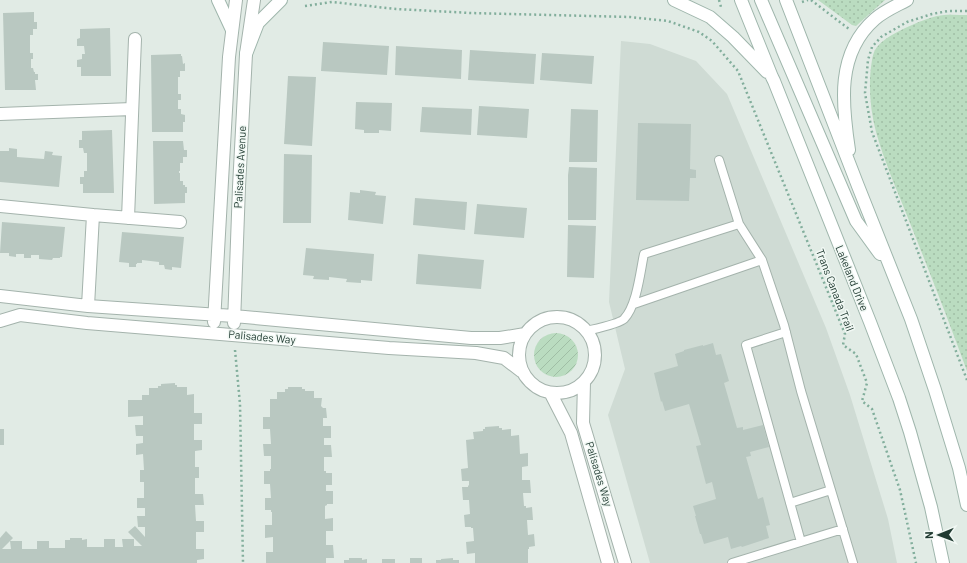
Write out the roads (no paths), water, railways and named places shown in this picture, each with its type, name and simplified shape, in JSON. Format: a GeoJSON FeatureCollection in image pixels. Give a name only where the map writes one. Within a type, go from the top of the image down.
{"type":"FeatureCollection","features":[{"type":"Feature","properties":{"kind":"street"},"geometry":{"type":"LineString","coordinates":[[218,0],[232,30]]}},
{"type":"Feature","properties":{"kind":"street","name":"Palisades Avenue"},"geometry":{"type":"LineString","coordinates":[[213,333],[229,57],[236,0]]}},
{"type":"Feature","properties":{"kind":"street","name":"Palisades Avenue"},"geometry":{"type":"LineString","coordinates":[[234,335],[238,187],[246,54],[254,0]]}},
{"type":"Feature","properties":{"kind":"street"},"geometry":{"type":"LineString","coordinates":[[246,54],[258,23],[281,0]]}},
{"type":"Feature","properties":{"kind":"street"},"geometry":{"type":"LineString","coordinates":[[674,0],[710,17],[733,37],[772,77]]}},
{"type":"Feature","properties":{"kind":"street","name":"Lakeland Drive"},"geometry":{"type":"LineString","coordinates":[[741,0],[899,398],[931,507],[944,563]]}},
{"type":"Feature","properties":{"kind":"street"},"geometry":{"type":"LineString","coordinates":[[761,0],[856,221],[892,270]]}},
{"type":"Feature","properties":{"kind":"street"},"geometry":{"type":"LineString","coordinates":[[786,0],[911,319],[959,468],[967,505]]}},
{"type":"Feature","properties":{"kind":"street"},"geometry":{"type":"LineString","coordinates":[[858,186],[850,153],[845,118],[844,85],[848,61],[852,50],[866,28],[887,11],[907,0]]}},
{"type":"Feature","properties":{"kind":"street"},"geometry":{"type":"LineString","coordinates":[[128,218],[135,39]]}},
{"type":"Feature","properties":{"kind":"street"},"geometry":{"type":"LineString","coordinates":[[0,114],[132,109]]}},
{"type":"Feature","properties":{"kind":"street"},"geometry":{"type":"LineString","coordinates":[[0,206],[180,222]]}},
{"type":"Feature","properties":{"kind":"street"},"geometry":{"type":"LineString","coordinates":[[88,306],[93,215]]}},
{"type":"Feature","properties":{"kind":"street","name":"Palisades Way"},"geometry":{"type":"LineString","coordinates":[[0,296],[88,306],[234,316],[471,338],[500,338],[524,334],[532,326],[543,320],[554,317],[566,318],[577,323],[586,331],[592,341],[595,352],[594,363],[584,382],[584,423],[625,563]]}},
{"type":"Feature","properties":{"kind":"street","name":"Palisades Way"},"geometry":{"type":"LineString","coordinates":[[0,321],[20,315],[87,323],[405,349],[476,353],[504,358],[521,371],[528,382],[539,390],[551,394],[571,433],[608,563]]}},
{"type":"Feature","properties":{"kind":"street"},"geometry":{"type":"LineString","coordinates":[[521,371],[518,358],[524,334]]}},
{"type":"Feature","properties":{"kind":"street"},"geometry":{"type":"LineString","coordinates":[[551,394],[574,390],[584,382]]}},
{"type":"Feature","properties":{"kind":"lane"},"geometry":{"type":"LineString","coordinates":[[719,160],[739,224],[762,260],[786,332],[801,391],[853,563]]}},
{"type":"Feature","properties":{"kind":"lane"},"geometry":{"type":"LineString","coordinates":[[586,331],[623,320],[634,304],[644,254],[739,224]]}},
{"type":"Feature","properties":{"kind":"lane"},"geometry":{"type":"LineString","coordinates":[[634,304],[762,260]]}},
{"type":"Feature","properties":{"kind":"lane"},"geometry":{"type":"LineString","coordinates":[[786,332],[746,345],[801,542]]}},
{"type":"Feature","properties":{"kind":"lane"},"geometry":{"type":"LineString","coordinates":[[790,503],[831,490]]}},
{"type":"Feature","properties":{"kind":"lane"},"geometry":{"type":"LineString","coordinates":[[732,563],[843,529]]}}]}
